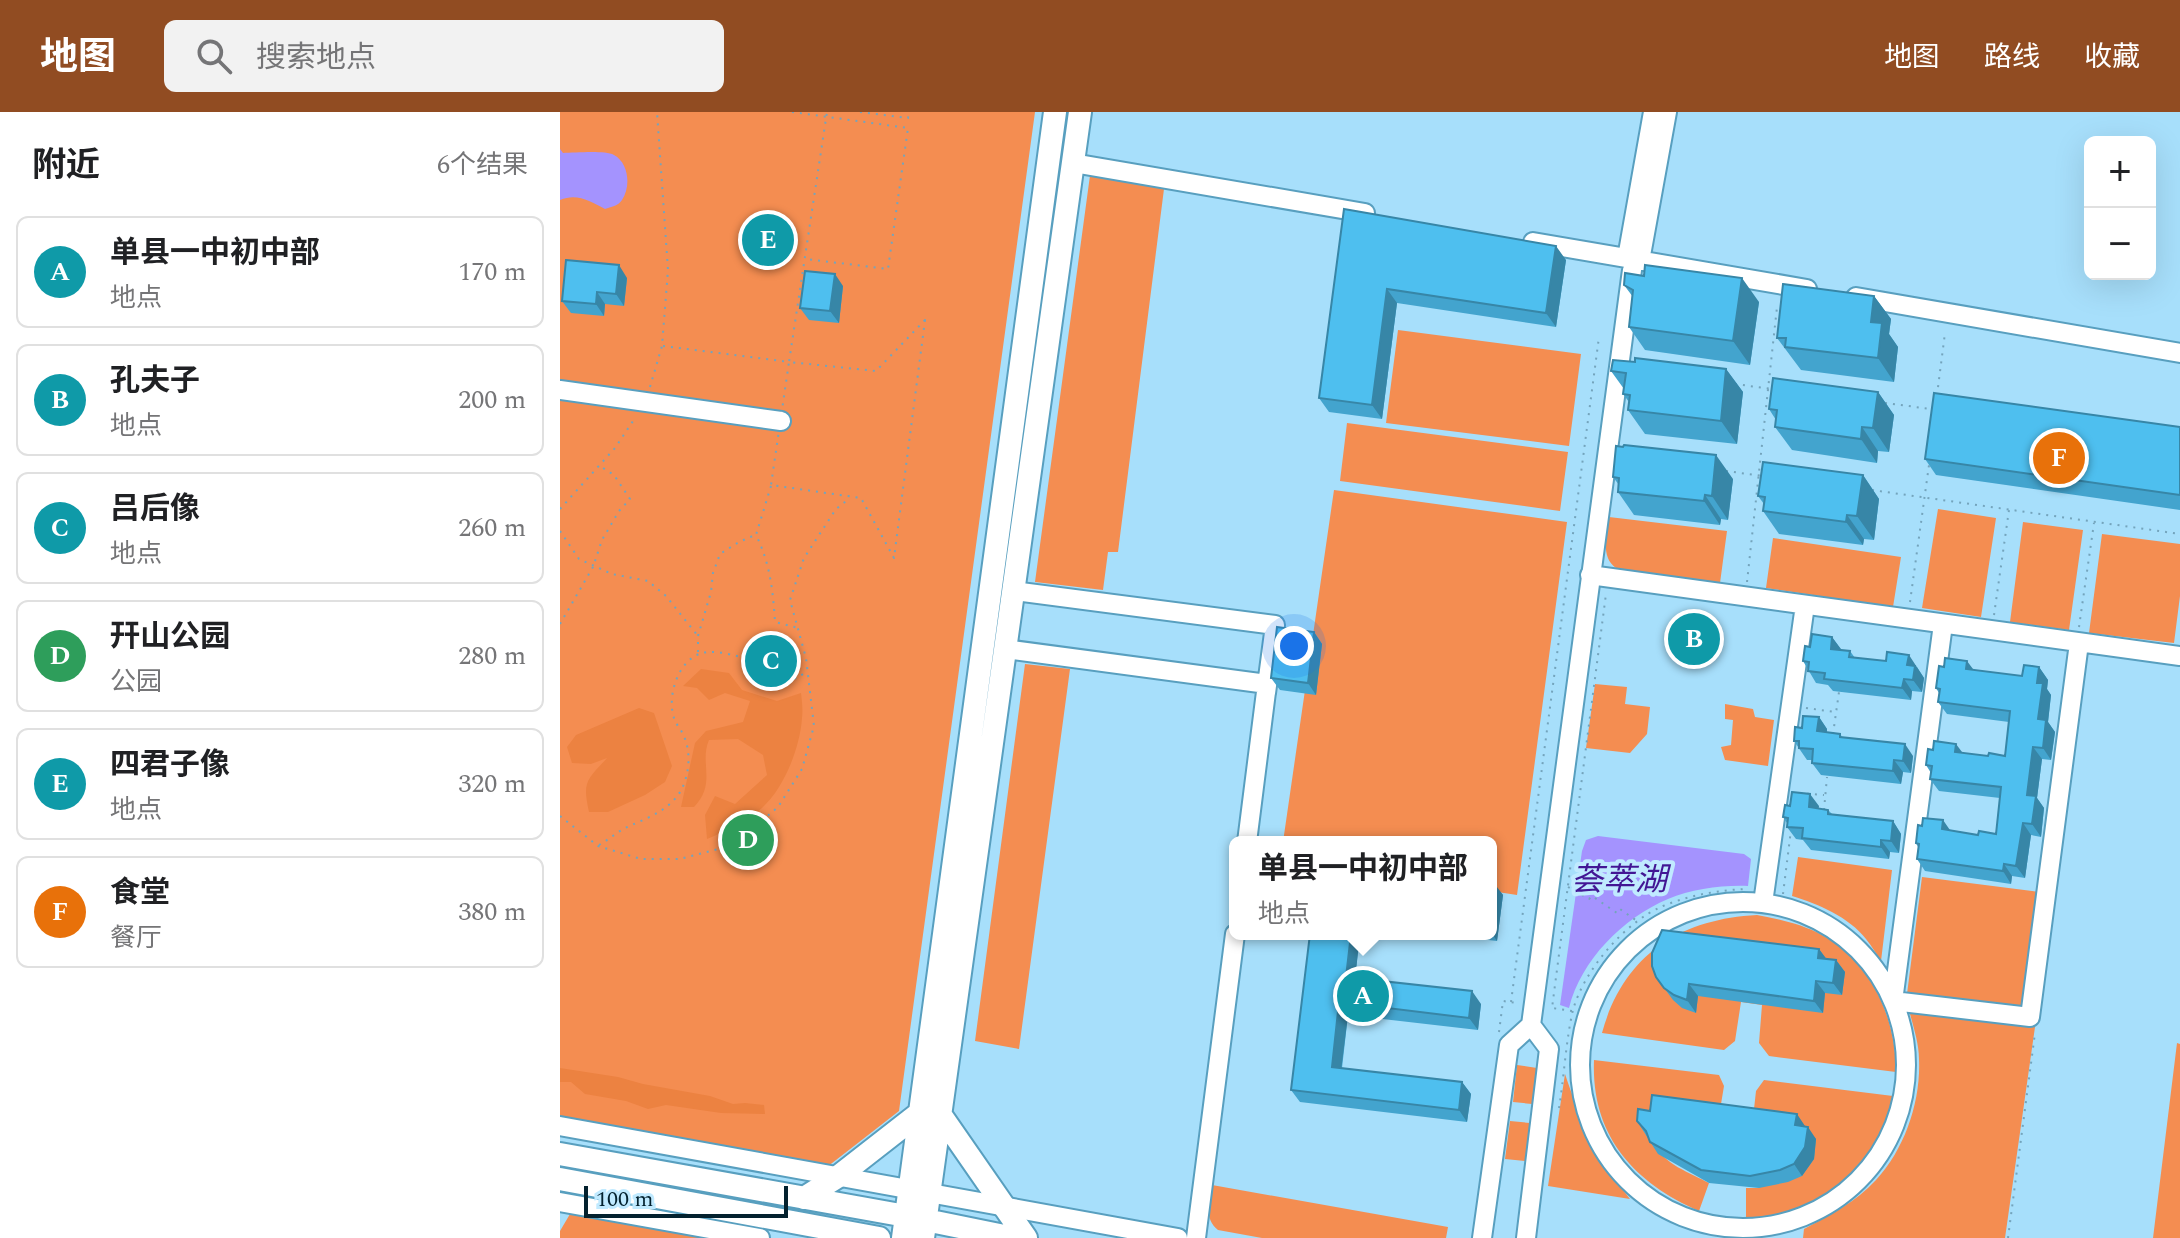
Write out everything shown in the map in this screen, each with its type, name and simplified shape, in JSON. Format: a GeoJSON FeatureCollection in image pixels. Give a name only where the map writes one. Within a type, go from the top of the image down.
{"type":"FeatureCollection","features":[{"type":"Feature","properties":{"kind":"main road"},"geometry":{"type":"LineString","coordinates":[[914,1228],[1055,112]]}},
{"type":"Feature","properties":{"kind":"main road"},"geometry":{"type":"LineString","coordinates":[[804,1198],[930,1113],[1014,591],[1080,112]]}},
{"type":"Feature","properties":{"kind":"main road"},"geometry":{"type":"LineString","coordinates":[[930,1113],[1026,1238]]}},
{"type":"Feature","properties":{"kind":"main road"},"geometry":{"type":"LineString","coordinates":[[560,1154],[804,1198],[914,1228],[1014,1238]]}},
{"type":"Feature","properties":{"kind":"main road"},"geometry":{"type":"LineString","coordinates":[[560,1179],[814,1231],[879,1238]]}},
{"type":"Feature","properties":{"kind":"street"},"geometry":{"type":"LineString","coordinates":[[1482,1238],[1509,1045],[1531,1025],[1653,112]]}},
{"type":"Feature","properties":{"kind":"street"},"geometry":{"type":"LineString","coordinates":[[1634,260],[1667,112]]}},
{"type":"Feature","properties":{"kind":"street"},"geometry":{"type":"LineString","coordinates":[[1073,163],[1376,215]]}},
{"type":"Feature","properties":{"kind":"street"},"geometry":{"type":"LineString","coordinates":[[1516,239],[2180,353]]}},
{"type":"Feature","properties":{"kind":"street"},"geometry":{"type":"LineString","coordinates":[[560,390],[781,421]]}},
{"type":"Feature","properties":{"kind":"street"},"geometry":{"type":"LineString","coordinates":[[1590,575],[2180,656]]}},
{"type":"Feature","properties":{"kind":"street"},"geometry":{"type":"LineString","coordinates":[[1014,591],[1275,625],[1248,836]]}},
{"type":"Feature","properties":{"kind":"street"},"geometry":{"type":"LineString","coordinates":[[1757,896],[1805,605]]}},
{"type":"Feature","properties":{"kind":"street"},"geometry":{"type":"LineString","coordinates":[[1893,1001],[1943,624]]}},
{"type":"Feature","properties":{"kind":"street"},"geometry":{"type":"LineString","coordinates":[[1893,1001],[2030,1017],[2078,641]]}},
{"type":"Feature","properties":{"kind":"street"},"geometry":{"type":"LineString","coordinates":[[1005,649],[1267,684],[1266,693]]}},
{"type":"Feature","properties":{"kind":"street"},"geometry":{"type":"LineString","coordinates":[[1757,896],[1824,923],[1851,941],[1873,965],[1893,1001],[1903,1028],[1907,1065],[1903,1102],[1890,1138],[1870,1169],[1842,1195],[1810,1214],[1774,1225],[1736,1228],[1699,1222],[1664,1208],[1634,1186],[1609,1158],[1591,1125],[1581,1089],[1580,1052],[1587,1015],[1603,981],[1625,951],[1655,927],[1688,911],[1757,896]]}},
{"type":"Feature","properties":{"kind":"street"},"geometry":{"type":"LineString","coordinates":[[1196,1238],[1234,940]]}},
{"type":"Feature","properties":{"kind":"street"},"geometry":{"type":"LineString","coordinates":[[1526,1238],[1549,1049],[1531,1025]]}},
{"type":"Feature","properties":{"kind":"street"},"geometry":{"type":"LineString","coordinates":[[560,1126],[1178,1238]]}},
{"type":"Feature","properties":{"kind":"street"},"geometry":{"type":"LineString","coordinates":[[560,1202],[760,1238]]}},
{"type":"Feature","properties":{"kind":"path"},"geometry":{"type":"LineString","coordinates":[[560,509],[615,448],[645,402],[662,346],[668,270],[657,112]]}},
{"type":"Feature","properties":{"kind":"path"},"geometry":{"type":"LineString","coordinates":[[792,112],[826,114],[908,128],[888,269],[804,259]]}},
{"type":"Feature","properties":{"kind":"path"},"geometry":{"type":"LineString","coordinates":[[860,112],[908,118],[909,112]]}},
{"type":"Feature","properties":{"kind":"path"},"geometry":{"type":"LineString","coordinates":[[798,628],[775,622],[772,581],[756,535],[771,485],[826,114]]}},
{"type":"Feature","properties":{"kind":"path"},"geometry":{"type":"LineString","coordinates":[[1747,587],[1777,307]]}},
{"type":"Feature","properties":{"kind":"path"},"geometry":{"type":"LineString","coordinates":[[662,346],[876,371],[925,320],[894,558],[861,498],[771,485]]}},
{"type":"Feature","properties":{"kind":"path"},"geometry":{"type":"LineString","coordinates":[[1937,395],[1945,333]]}},
{"type":"Feature","properties":{"kind":"path"},"geometry":{"type":"LineString","coordinates":[[1511,1002],[1599,337]]}},
{"type":"Feature","properties":{"kind":"path"},"geometry":{"type":"LineString","coordinates":[[1729,383],[1777,389]]}},
{"type":"Feature","properties":{"kind":"path"},"geometry":{"type":"LineString","coordinates":[[1872,402],[1936,410]]}},
{"type":"Feature","properties":{"kind":"path"},"geometry":{"type":"LineString","coordinates":[[1907,619],[1930,454]]}},
{"type":"Feature","properties":{"kind":"path"},"geometry":{"type":"LineString","coordinates":[[560,624],[593,567],[602,540],[630,499],[614,475],[599,465]]}},
{"type":"Feature","properties":{"kind":"path"},"geometry":{"type":"LineString","coordinates":[[1728,471],[1773,477]]}},
{"type":"Feature","properties":{"kind":"path"},"geometry":{"type":"LineString","coordinates":[[1864,489],[2180,534]]}},
{"type":"Feature","properties":{"kind":"path"},"geometry":{"type":"LineString","coordinates":[[560,816],[598,846],[641,859],[680,859],[718,849],[750,831],[778,807],[802,769],[814,726],[808,672],[790,600],[804,558],[836,509],[851,497]]}},
{"type":"Feature","properties":{"kind":"path"},"geometry":{"type":"LineString","coordinates":[[1992,627],[2009,509]]}},
{"type":"Feature","properties":{"kind":"path"},"geometry":{"type":"LineString","coordinates":[[2078,641],[2094,522]]}},
{"type":"Feature","properties":{"kind":"path"},"geometry":{"type":"LineString","coordinates":[[560,531],[579,559],[593,567],[648,581],[666,596],[698,636]]}},
{"type":"Feature","properties":{"kind":"path"},"geometry":{"type":"LineString","coordinates":[[698,654],[698,636],[720,554],[756,535]]}},
{"type":"Feature","properties":{"kind":"path"},"geometry":{"type":"LineString","coordinates":[[1607,588],[1552,1008],[1573,1011],[1581,991],[1609,948],[1662,906],[1702,894],[1757,896]]}},
{"type":"Feature","properties":{"kind":"path"},"geometry":{"type":"LineString","coordinates":[[598,846],[621,830],[673,804],[685,782],[690,752],[673,717],[672,691],[683,667],[698,654],[718,652],[741,657],[753,677],[771,686],[788,683],[808,672]]}},
{"type":"Feature","properties":{"kind":"path"},"geometry":{"type":"LineString","coordinates":[[1832,744],[1839,692]]}},
{"type":"Feature","properties":{"kind":"path"},"geometry":{"type":"LineString","coordinates":[[1805,707],[1836,712]]}},
{"type":"Feature","properties":{"kind":"path"},"geometry":{"type":"LineString","coordinates":[[1823,820],[1828,776]]}},
{"type":"Feature","properties":{"kind":"path"},"geometry":{"type":"LineString","coordinates":[[1796,793],[1825,795]]}},
{"type":"Feature","properties":{"kind":"path"},"geometry":{"type":"LineString","coordinates":[[1568,887],[1589,899],[1592,896],[1617,913],[1620,909],[1638,922]]}},
{"type":"Feature","properties":{"kind":"shaded area"},"geometry":{"type":"Polygon","coordinates":[[[560,112],[1035,112],[899,1111],[827,1167],[560,1118],[560,112]]]}},
{"type":"Feature","properties":{"kind":"shaded area"},"geometry":{"type":"Polygon","coordinates":[[[1091,168],[1165,181],[1118,552],[1108,552],[1103,590],[1035,582],[1091,168]]]}},
{"type":"Feature","properties":{"kind":"shaded area"},"geometry":{"type":"Polygon","coordinates":[[[1398,330],[1581,354],[1569,446],[1386,423],[1398,330]]]}},
{"type":"Feature","properties":{"kind":"shaded area"},"geometry":{"type":"Polygon","coordinates":[[[1347,423],[1568,452],[1560,511],[1340,481],[1347,423]]]}},
{"type":"Feature","properties":{"kind":"shaded area"},"geometry":{"type":"Polygon","coordinates":[[[1334,490],[1567,522],[1517,895],[1497,892],[1497,836],[1284,836],[1334,490]]]}},
{"type":"Feature","properties":{"kind":"shaded area"},"geometry":{"type":"Polygon","coordinates":[[[1938,509],[1996,518],[1981,617],[1922,608],[1938,509]]]}},
{"type":"Feature","properties":{"kind":"shaded area"},"geometry":{"type":"Polygon","coordinates":[[[1609,517],[1727,531],[1720,583],[1616,568],[1606,552],[1609,517]]]}},
{"type":"Feature","properties":{"kind":"shaded area"},"geometry":{"type":"Polygon","coordinates":[[[2023,522],[2083,530],[2069,630],[2010,622],[2023,522]]]}},
{"type":"Feature","properties":{"kind":"shaded area"},"geometry":{"type":"Polygon","coordinates":[[[2102,534],[2180,544],[2180,596],[2174,643],[2089,633],[2102,534]]]}},
{"type":"Feature","properties":{"kind":"shaded area"},"geometry":{"type":"Polygon","coordinates":[[[1773,538],[1901,557],[1893,607],[1766,588],[1773,538]]]}},
{"type":"Feature","properties":{"kind":"shaded area"},"geometry":{"type":"Polygon","coordinates":[[[1025,664],[1070,669],[1019,1049],[975,1041],[1025,664]]]}},
{"type":"Feature","properties":{"kind":"shaded area"},"geometry":{"type":"Polygon","coordinates":[[[701,669],[729,673],[742,690],[777,701],[801,693],[802,709],[801,730],[794,754],[784,779],[770,800],[749,818],[707,839],[705,815],[715,796],[735,804],[767,775],[763,755],[738,739],[709,740],[705,790],[694,807],[681,807],[695,743],[706,731],[743,722],[750,701],[725,693],[709,700],[697,688],[683,686],[701,669]]]}},
{"type":"Feature","properties":{"kind":"shaded area"},"geometry":{"type":"Polygon","coordinates":[[[1595,684],[1627,687],[1625,704],[1650,707],[1647,734],[1630,753],[1586,748],[1595,684]]]}},
{"type":"Feature","properties":{"kind":"shaded area"},"geometry":{"type":"Polygon","coordinates":[[[1725,704],[1753,709],[1755,717],[1774,720],[1768,766],[1725,760],[1721,747],[1731,745],[1733,720],[1725,719],[1725,704]]]}},
{"type":"Feature","properties":{"kind":"shaded area"},"geometry":{"type":"Polygon","coordinates":[[[639,708],[654,713],[672,766],[665,782],[608,812],[589,812],[586,787],[607,758],[591,764],[572,763],[567,747],[576,735],[639,708]]]}},
{"type":"Feature","properties":{"kind":"shaded area"},"geometry":{"type":"Polygon","coordinates":[[[1798,857],[1892,870],[1881,961],[1851,924],[1822,907],[1792,896],[1798,857]]]}},
{"type":"Feature","properties":{"kind":"shaded area"},"geometry":{"type":"Polygon","coordinates":[[[1922,877],[2039,892],[2024,1009],[1907,994],[1922,877]]]}},
{"type":"Feature","properties":{"kind":"shaded area"},"geometry":{"type":"Polygon","coordinates":[[[1757,915],[1814,931],[1840,946],[1855,960],[1878,993],[1886,1012],[1896,1072],[1769,1056],[1759,1043],[1762,1005],[1741,1002],[1735,1041],[1724,1050],[1602,1033],[1611,1006],[1624,983],[1658,947],[1703,924],[1757,915]]]}},
{"type":"Feature","properties":{"kind":"shaded area"},"geometry":{"type":"Polygon","coordinates":[[[1909,1010],[2035,1027],[2005,1238],[1803,1238],[1804,1229],[1842,1208],[1868,1188],[1886,1168],[1903,1139],[1914,1108],[1919,1075],[1918,1047],[1909,1010]]]}},
{"type":"Feature","properties":{"kind":"shaded area"},"geometry":{"type":"Polygon","coordinates":[[[2177,1043],[2180,1044],[2180,1238],[2153,1238],[2177,1043]]]}},
{"type":"Feature","properties":{"kind":"shaded area"},"geometry":{"type":"Polygon","coordinates":[[[1594,1060],[1719,1075],[1724,1086],[1721,1104],[1717,1104],[1716,1110],[1655,1143],[1670,1162],[1709,1183],[1699,1211],[1654,1186],[1621,1153],[1600,1111],[1594,1060]]]}},
{"type":"Feature","properties":{"kind":"shaded area"},"geometry":{"type":"Polygon","coordinates":[[[1517,1065],[1537,1068],[1532,1104],[1513,1102],[1517,1065]]]}},
{"type":"Feature","properties":{"kind":"shaded area"},"geometry":{"type":"Polygon","coordinates":[[[560,1068],[710,1096],[733,1104],[764,1105],[765,1114],[721,1113],[666,1105],[648,1109],[626,1101],[585,1094],[571,1082],[560,1082],[560,1068]]]}},
{"type":"Feature","properties":{"kind":"shaded area"},"geometry":{"type":"Polygon","coordinates":[[[1565,1074],[1592,1140],[1630,1199],[1548,1186],[1565,1074]]]}},
{"type":"Feature","properties":{"kind":"shaded area"},"geometry":{"type":"Polygon","coordinates":[[[1764,1080],[1893,1096],[1876,1142],[1841,1183],[1794,1210],[1746,1219],[1746,1188],[1759,1188],[1754,1109],[1756,1091],[1764,1080]]]}},
{"type":"Feature","properties":{"kind":"shaded area"},"geometry":{"type":"Polygon","coordinates":[[[1510,1121],[1530,1123],[1525,1161],[1505,1159],[1510,1121]]]}},
{"type":"Feature","properties":{"kind":"shaded area"},"geometry":{"type":"Polygon","coordinates":[[[1212,1185],[1448,1227],[1446,1238],[1262,1238],[1218,1230],[1209,1215],[1212,1185]]]}},
{"type":"Feature","properties":{"kind":"shaded area"},"geometry":{"type":"Polygon","coordinates":[[[570,1214],[706,1238],[560,1238],[560,1231],[570,1214]]]}},
{"type":"Feature","properties":{"kind":"water"},"geometry":{"type":"Polygon","coordinates":[[[560,149],[563,153],[609,153],[619,159],[627,182],[625,195],[620,202],[605,209],[578,198],[560,200],[560,149]]]}},
{"type":"Feature","properties":{"kind":"water","name":"荟萃湖"},"geometry":{"type":"Polygon","coordinates":[[[1598,836],[1744,854],[1751,859],[1748,886],[1718,887],[1687,893],[1668,899],[1635,917],[1594,957],[1583,973],[1569,1008],[1560,1005],[1582,851],[1586,840],[1598,836]]]}},
{"type":"Feature","properties":{"kind":"building"},"geometry":{"type":"Polygon","coordinates":[[[1344,209],[1556,246],[1546,313],[1387,289],[1372,405],[1319,398],[1344,209]]]}},
{"type":"Feature","properties":{"kind":"building"},"geometry":{"type":"Polygon","coordinates":[[[566,260],[619,265],[616,294],[597,292],[596,304],[562,301],[566,260]]]}},
{"type":"Feature","properties":{"kind":"building"},"geometry":{"type":"Polygon","coordinates":[[[1645,265],[1742,278],[1733,341],[1629,327],[1633,290],[1624,285],[1625,273],[1644,276],[1645,265]]]}},
{"type":"Feature","properties":{"kind":"building"},"geometry":{"type":"Polygon","coordinates":[[[805,271],[835,274],[830,311],[800,308],[805,271]]]}},
{"type":"Feature","properties":{"kind":"building"},"geometry":{"type":"Polygon","coordinates":[[[1783,284],[1874,296],[1871,322],[1882,323],[1878,358],[1785,347],[1786,338],[1777,338],[1783,284]]]}},
{"type":"Feature","properties":{"kind":"building"},"geometry":{"type":"Polygon","coordinates":[[[1635,358],[1726,369],[1721,421],[1628,410],[1630,395],[1623,394],[1626,373],[1611,371],[1613,360],[1635,362],[1635,358]]]}},
{"type":"Feature","properties":{"kind":"building"},"geometry":{"type":"Polygon","coordinates":[[[1773,378],[1878,392],[1873,428],[1862,427],[1861,439],[1775,427],[1777,410],[1769,409],[1773,378]]]}},
{"type":"Feature","properties":{"kind":"building"},"geometry":{"type":"Polygon","coordinates":[[[1934,393],[2180,427],[2180,495],[1925,459],[1934,393]]]}},
{"type":"Feature","properties":{"kind":"building"},"geometry":{"type":"Polygon","coordinates":[[[1616,446],[1716,455],[1712,496],[1705,495],[1704,501],[1618,492],[1619,478],[1613,477],[1616,446]]]}},
{"type":"Feature","properties":{"kind":"building"},"geometry":{"type":"Polygon","coordinates":[[[1763,462],[1863,475],[1857,516],[1847,515],[1846,522],[1763,511],[1765,497],[1758,496],[1763,462]]]}},
{"type":"Feature","properties":{"kind":"building"},"geometry":{"type":"Polygon","coordinates":[[[1277,627],[1314,632],[1308,683],[1271,678],[1277,627]]]}},
{"type":"Feature","properties":{"kind":"building"},"geometry":{"type":"Polygon","coordinates":[[[1812,634],[1832,637],[1831,649],[1850,651],[1849,657],[1886,661],[1887,652],[1909,655],[1907,665],[1915,666],[1913,680],[1904,679],[1902,688],[1824,679],[1825,673],[1808,671],[1809,662],[1803,661],[1805,646],[1810,647],[1812,634]]]}},
{"type":"Feature","properties":{"kind":"building"},"geometry":{"type":"Polygon","coordinates":[[[1945,658],[1967,661],[1966,669],[2022,676],[2024,665],[2039,667],[2037,683],[2043,683],[2038,719],[2046,720],[2043,748],[2033,747],[2027,795],[2036,796],[2032,824],[2023,823],[2016,866],[2004,864],[2003,871],[1917,859],[1918,825],[1922,826],[1923,818],[1943,820],[1942,829],[1978,835],[1979,831],[1996,834],[2001,787],[1930,779],[1932,766],[1926,765],[1928,749],[1933,750],[1934,741],[1956,744],[1955,752],[2005,756],[2010,711],[1938,702],[1939,666],[1944,667],[1945,658]]]}},
{"type":"Feature","properties":{"kind":"building"},"geometry":{"type":"Polygon","coordinates":[[[1803,716],[1819,717],[1817,731],[1840,734],[1840,737],[1905,744],[1903,761],[1894,760],[1893,771],[1812,763],[1813,749],[1799,748],[1799,741],[1794,741],[1795,727],[1802,728],[1803,716]]]}},
{"type":"Feature","properties":{"kind":"building"},"geometry":{"type":"Polygon","coordinates":[[[1792,792],[1810,794],[1809,807],[1828,810],[1828,814],[1893,821],[1891,841],[1881,840],[1881,847],[1802,838],[1803,828],[1787,827],[1788,818],[1783,817],[1785,805],[1790,806],[1792,792]]]}},
{"type":"Feature","properties":{"kind":"building"},"geometry":{"type":"Polygon","coordinates":[[[1662,930],[1819,949],[1818,958],[1836,960],[1833,983],[1816,981],[1814,1001],[1689,984],[1687,1000],[1664,988],[1652,966],[1652,953],[1662,930]]]}},
{"type":"Feature","properties":{"kind":"building"},"geometry":{"type":"Polygon","coordinates":[[[1309,940],[1350,940],[1346,977],[1472,991],[1469,1018],[1339,1002],[1332,1067],[1462,1082],[1459,1110],[1291,1090],[1309,940]]]}},
{"type":"Feature","properties":{"kind":"building"},"geometry":{"type":"Polygon","coordinates":[[[1652,1095],[1797,1114],[1795,1125],[1808,1127],[1805,1147],[1794,1164],[1780,1170],[1750,1176],[1701,1170],[1650,1142],[1637,1121],[1638,1109],[1650,1111],[1652,1095]]]}},
{"type":"Feature","properties":{"kind":"place","name":"四君子像"},"geometry":{"type":"Point","coordinates":[768,240]}},
{"type":"Feature","properties":{"kind":"place","name":"食堂"},"geometry":{"type":"Point","coordinates":[2059,458]}},
{"type":"Feature","properties":{"kind":"place","name":"孔夫子"},"geometry":{"type":"Point","coordinates":[1694,639]}},
{"type":"Feature","properties":{"kind":"place","name":"吕后像"},"geometry":{"type":"Point","coordinates":[771,661]}},
{"type":"Feature","properties":{"kind":"place","name":"幵山公园"},"geometry":{"type":"Point","coordinates":[748,840]}},
{"type":"Feature","properties":{"kind":"place","name":"单县一中初中部"},"geometry":{"type":"Point","coordinates":[1363,996]}}]}
